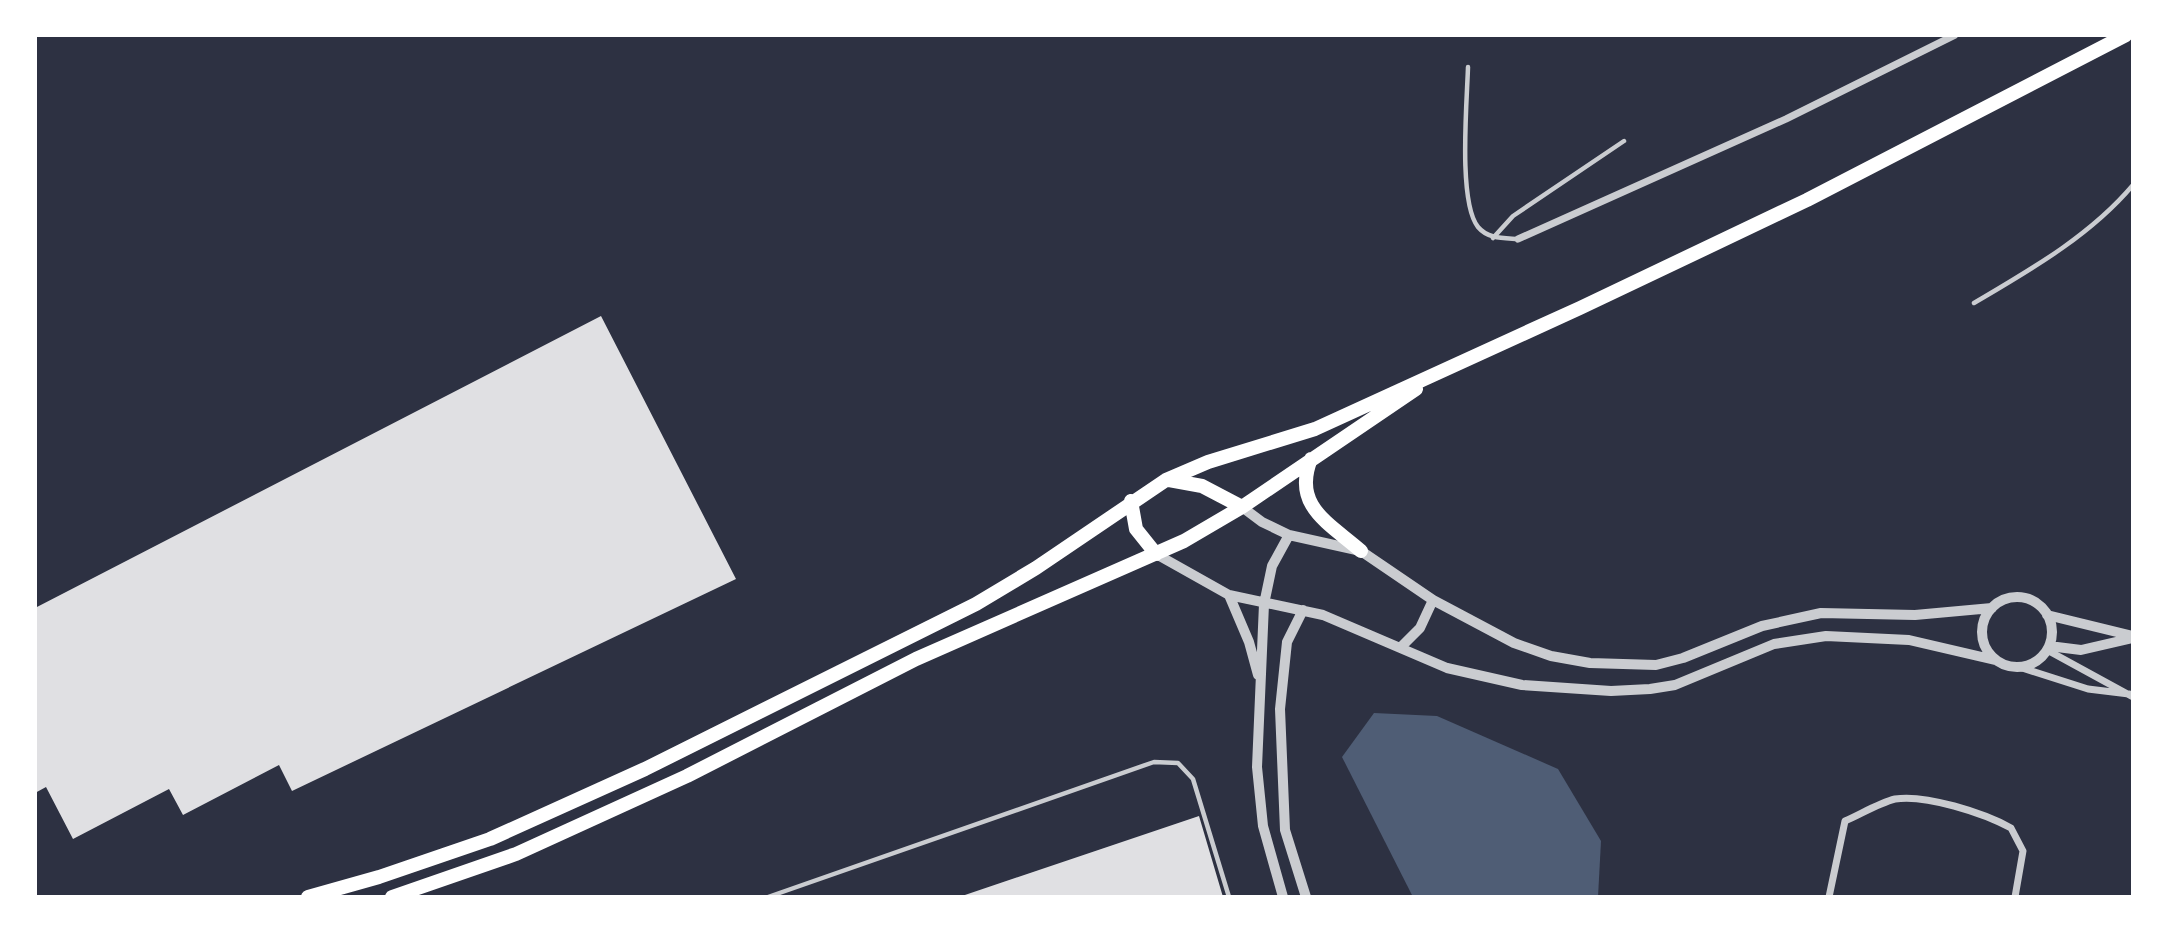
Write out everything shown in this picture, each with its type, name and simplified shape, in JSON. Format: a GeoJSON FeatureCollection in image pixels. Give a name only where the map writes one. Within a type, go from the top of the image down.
{"type":"FeatureCollection","features":[{"type":"Feature","properties":{"kind":"main road"},"geometry":{"type":"LineString","coordinates":[[308,897],[379,877],[490,839],[645,769],[976,604],[1036,568],[1131,501],[1166,480],[1208,463],[1289,439],[1453,367],[1807,200],[2126,35]]}},
{"type":"Feature","properties":{"kind":"main road"},"geometry":{"type":"LineString","coordinates":[[392,897],[516,854],[687,776],[916,659],[1156,554],[1242,507],[1453,367]]}},
{"type":"Feature","properties":{"kind":"main road"},"geometry":{"type":"LineString","coordinates":[[1311,460],[1304,478],[1306,498],[1361,551]]}},
{"type":"Feature","properties":{"kind":"main road"},"geometry":{"type":"LineString","coordinates":[[1166,480],[1202,486],[1242,507]]}},
{"type":"Feature","properties":{"kind":"main road"},"geometry":{"type":"LineString","coordinates":[[1131,501],[1136,529],[1156,554]]}},
{"type":"Feature","properties":{"kind":"street"},"geometry":{"type":"LineString","coordinates":[[1518,239],[1786,119],[1955,35]]}},
{"type":"Feature","properties":{"kind":"street"},"geometry":{"type":"LineString","coordinates":[[1242,507],[1262,522],[1289,535],[1361,551],[1433,600],[1489,631],[1550,656],[1631,667],[1683,658],[1762,626],[1810,615],[1934,614],[1992,608]]}},
{"type":"Feature","properties":{"kind":"street"},"geometry":{"type":"LineString","coordinates":[[1283,897],[1257,797],[1264,604],[1272,566],[1289,535]]}},
{"type":"Feature","properties":{"kind":"street"},"geometry":{"type":"LineString","coordinates":[[1156,554],[1229,595],[1303,610],[1348,624],[1447,668],[1522,685],[1611,691],[1675,685],[1774,644],[1826,636],[1909,640],[1995,660],[2088,689],[2131,695]]}},
{"type":"Feature","properties":{"kind":"street"},"geometry":{"type":"LineString","coordinates":[[1229,595],[1249,642],[1261,689]]}},
{"type":"Feature","properties":{"kind":"street"},"geometry":{"type":"LineString","coordinates":[[1995,660],[1983,644],[1986,615],[1992,608],[2010,598],[2021,598],[2040,607],[2051,625],[2048,648],[2039,659],[2020,667]]}},
{"type":"Feature","properties":{"kind":"street"},"geometry":{"type":"LineString","coordinates":[[1400,648],[1425,621],[1433,600]]}},
{"type":"Feature","properties":{"kind":"street"},"geometry":{"type":"LineString","coordinates":[[1303,610],[1287,642],[1280,709],[1285,830],[1306,897]]}},
{"type":"Feature","properties":{"kind":"street"},"geometry":{"type":"LineString","coordinates":[[2047,615],[2133,637]]}},
{"type":"Feature","properties":{"kind":"street"},"geometry":{"type":"LineString","coordinates":[[2048,648],[2081,650],[2133,637]]}},
{"type":"Feature","properties":{"kind":"street"},"geometry":{"type":"LineString","coordinates":[[2048,648],[2131,695]]}},
{"type":"Feature","properties":{"kind":"street"},"geometry":{"type":"LineString","coordinates":[[1829,897],[1845,821],[1895,799],[1917,799],[1953,806],[2011,828],[2023,852],[2015,897]]}},
{"type":"Feature","properties":{"kind":"lane"},"geometry":{"type":"LineString","coordinates":[[1468,67],[1466,202],[1478,226],[1493,238],[1518,239]]}},
{"type":"Feature","properties":{"kind":"lane"},"geometry":{"type":"LineString","coordinates":[[1493,238],[1513,216],[1624,141]]}},
{"type":"Feature","properties":{"kind":"lane"},"geometry":{"type":"LineString","coordinates":[[1973,303],[2053,256],[2120,201],[2133,184]]}},
{"type":"Feature","properties":{"kind":"lane"},"geometry":{"type":"LineString","coordinates":[[768,897],[1154,762],[1178,763],[1193,779],[1229,897]]}},
{"type":"Feature","properties":{"kind":"water"},"geometry":{"type":"Polygon","coordinates":[[[1374,713],[1437,716],[1558,769],[1601,841],[1598,897],[1413,897],[1342,757],[1374,713]]]}},
{"type":"Feature","properties":{"kind":"building"},"geometry":{"type":"Polygon","coordinates":[[[601,316],[736,579],[292,791],[279,765],[183,815],[169,789],[73,839],[46,787],[35,793],[35,608],[601,316]]]}},
{"type":"Feature","properties":{"kind":"building"},"geometry":{"type":"Polygon","coordinates":[[[1199,816],[1223,897],[959,897],[1199,816]]]}}]}
